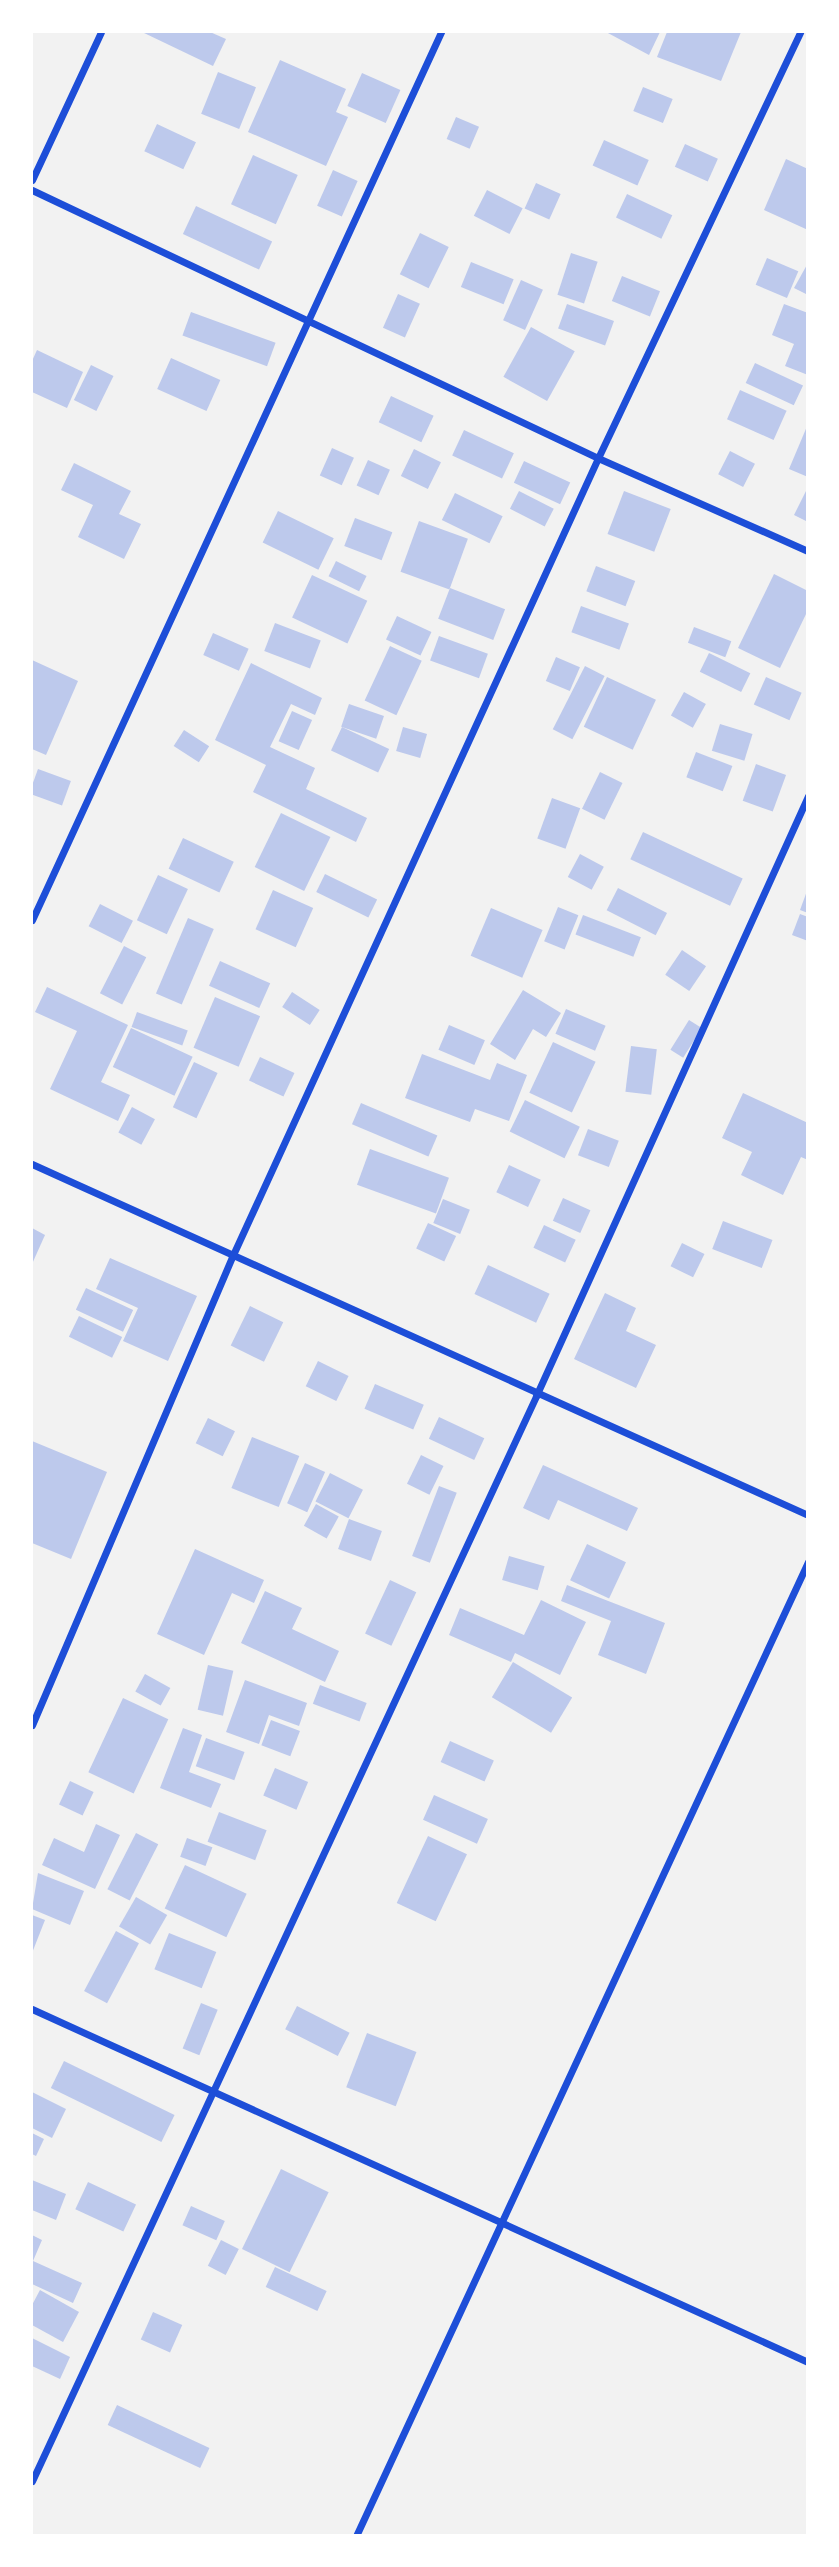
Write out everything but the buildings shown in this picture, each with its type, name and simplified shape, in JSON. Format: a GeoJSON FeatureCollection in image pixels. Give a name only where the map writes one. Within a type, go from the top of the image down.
{"type":"FeatureCollection","features":[{"type":"Feature","properties":{"kind":"street"},"geometry":{"type":"LineString","coordinates":[[32,180],[101,32]]}},
{"type":"Feature","properties":{"kind":"street"},"geometry":{"type":"LineString","coordinates":[[32,920],[441,32]]}},
{"type":"Feature","properties":{"kind":"street"},"geometry":{"type":"LineString","coordinates":[[32,1726],[232,1257],[598,458],[800,32]]}},
{"type":"Feature","properties":{"kind":"street"},"geometry":{"type":"LineString","coordinates":[[32,190],[598,458],[807,551]]}},
{"type":"Feature","properties":{"kind":"street"},"geometry":{"type":"LineString","coordinates":[[32,2481],[536,1396],[807,796]]}},
{"type":"Feature","properties":{"kind":"street"},"geometry":{"type":"LineString","coordinates":[[32,1164],[536,1396],[807,1515]]}},
{"type":"Feature","properties":{"kind":"street"},"geometry":{"type":"LineString","coordinates":[[356,2536],[807,1562]]}},
{"type":"Feature","properties":{"kind":"street"},"geometry":{"type":"LineString","coordinates":[[32,2009],[213,2088],[807,2362]]}}]}
